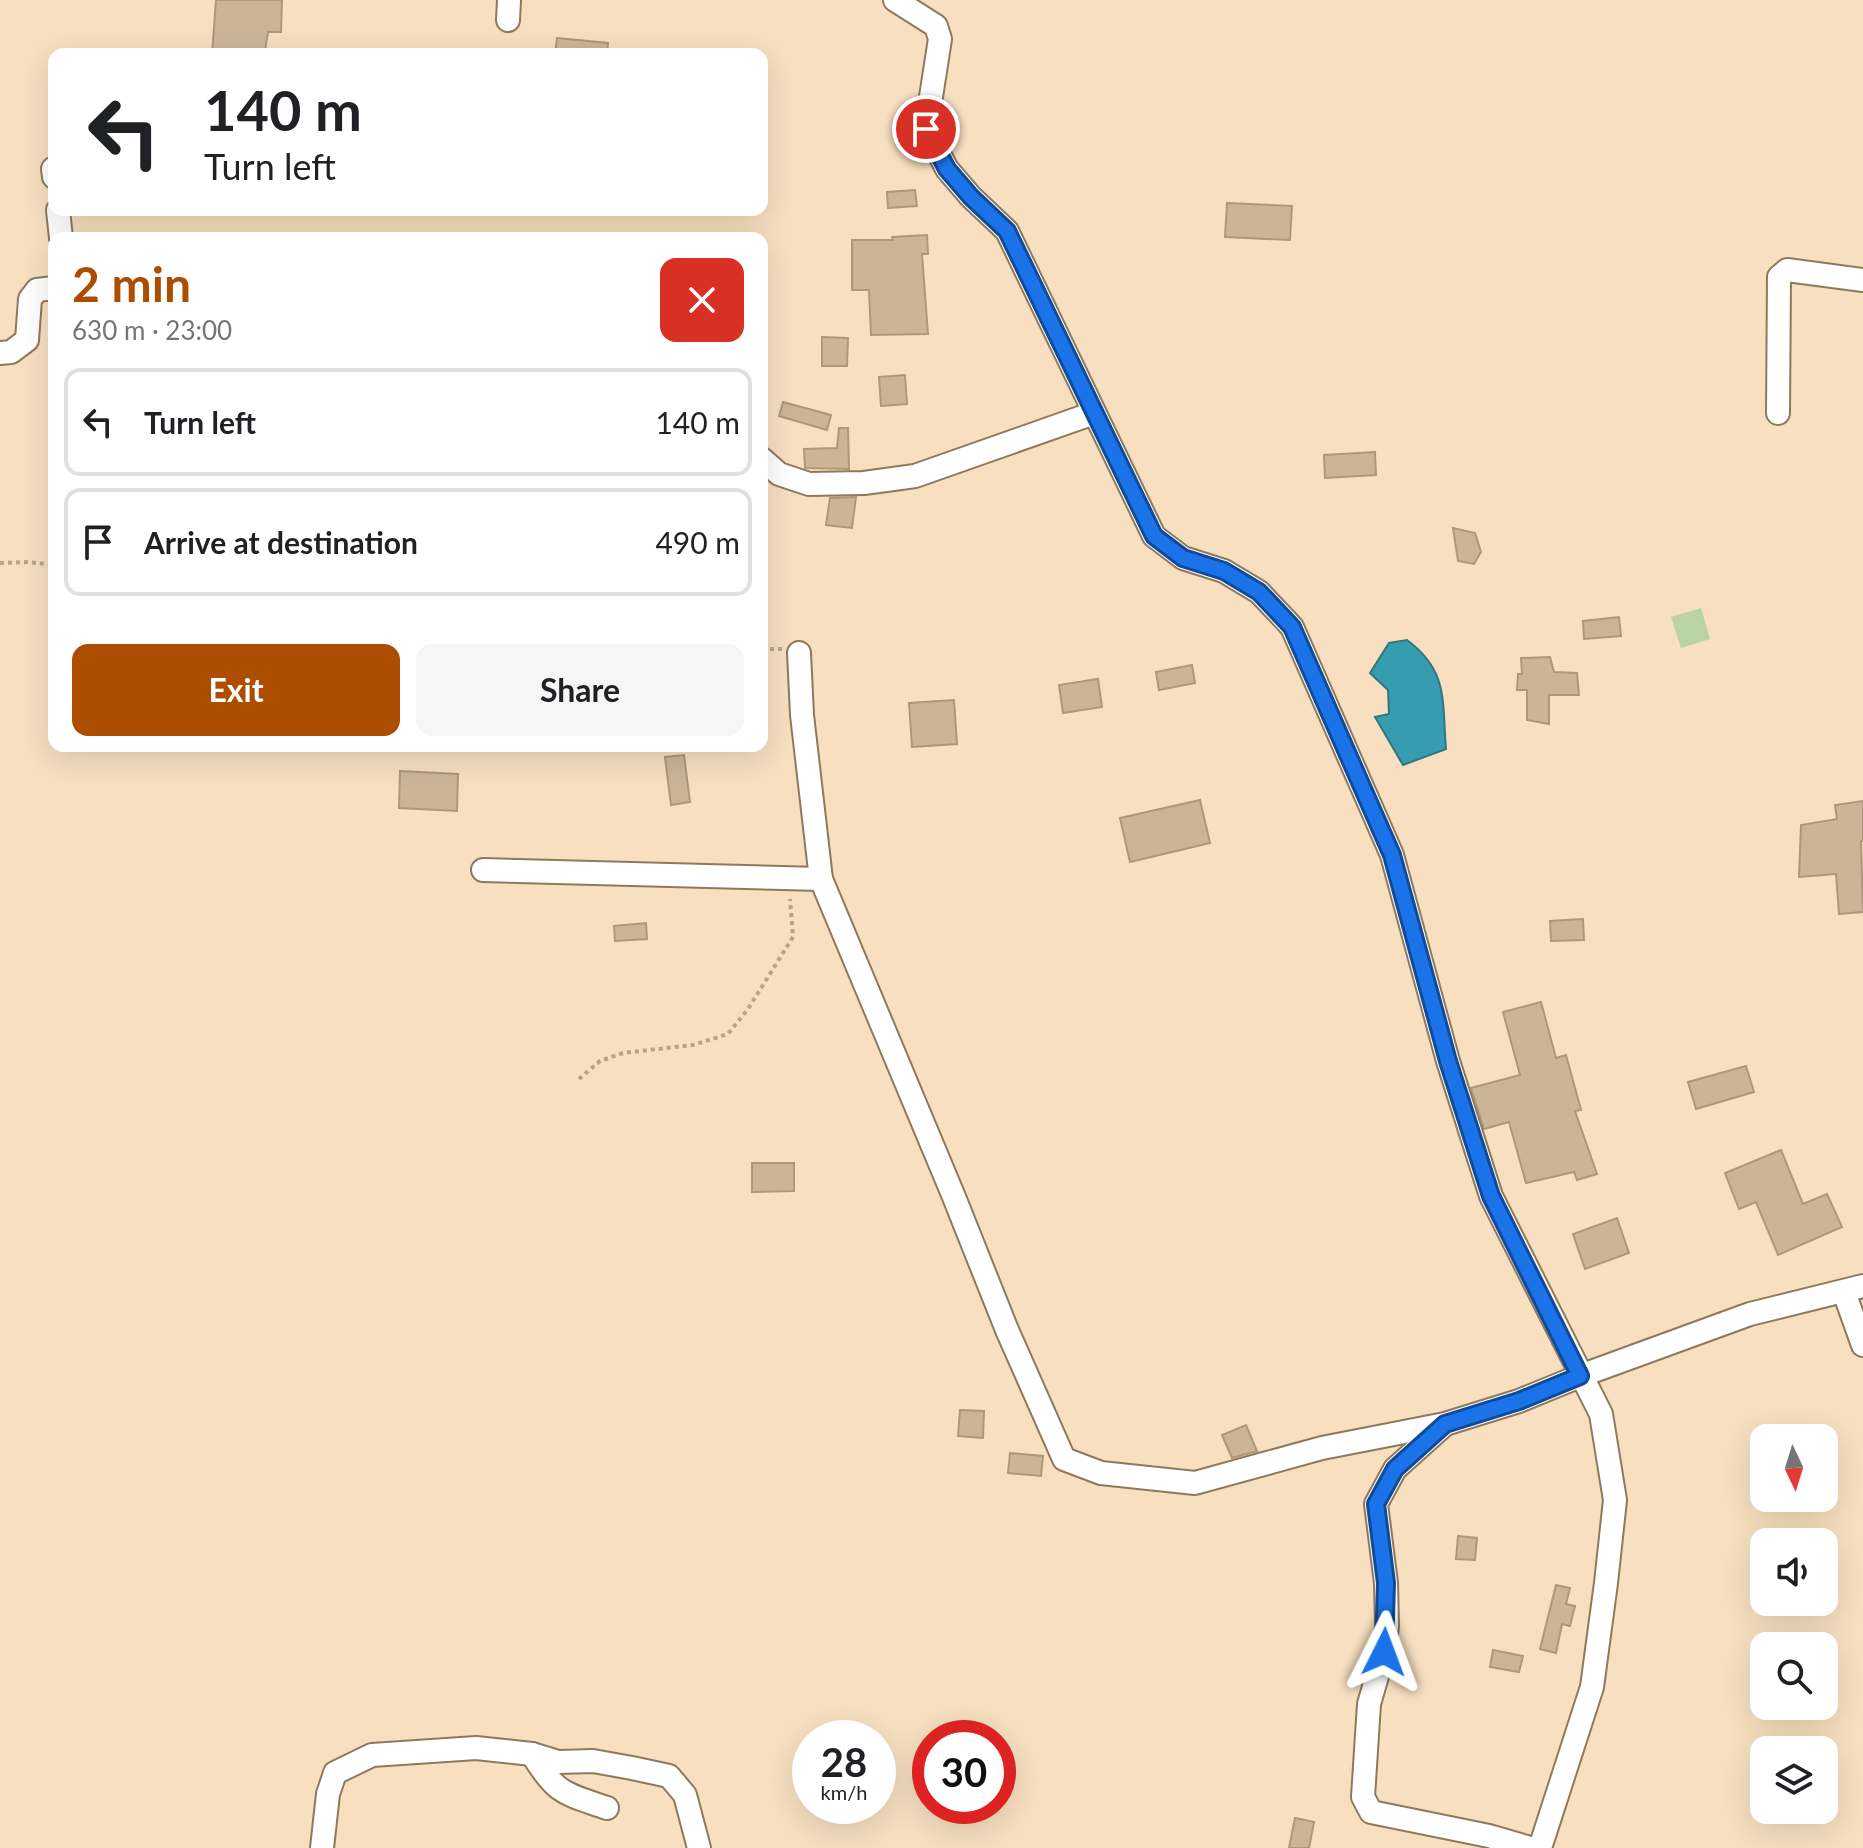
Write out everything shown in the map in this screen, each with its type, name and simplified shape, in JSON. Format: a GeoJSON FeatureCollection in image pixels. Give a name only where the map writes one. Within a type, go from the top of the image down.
{"type":"FeatureCollection","features":[{"type":"Feature","properties":{"kind":"street"},"geometry":{"type":"LineString","coordinates":[[895,0],[936,26],[940,39],[926,129],[947,169],[1007,231],[1154,536],[1183,558],[1224,571],[1259,592],[1292,627],[1392,855],[1448,1061],[1491,1196],[1601,1414],[1615,1500],[1592,1687],[1540,1848]]}},
{"type":"Feature","properties":{"kind":"street"},"geometry":{"type":"LineString","coordinates":[[1778,413],[1779,277],[1787,270],[1863,280]]}},
{"type":"Feature","properties":{"kind":"street"},"geometry":{"type":"LineString","coordinates":[[0,353],[11,352],[27,340],[30,299],[37,290],[48,289]]}},
{"type":"Feature","properties":{"kind":"street"},"geometry":{"type":"LineString","coordinates":[[768,464],[779,474],[809,484],[864,483],[915,476],[1094,413]]}},
{"type":"Feature","properties":{"kind":"street"},"geometry":{"type":"LineString","coordinates":[[799,653],[802,715],[821,879],[1007,1330],[1064,1459],[1101,1473],[1195,1483],[1322,1448],[1445,1424],[1519,1401],[1750,1314],[1853,1289],[1863,1345]]}},
{"type":"Feature","properties":{"kind":"street"},"geometry":{"type":"LineString","coordinates":[[483,870],[821,879]]}},
{"type":"Feature","properties":{"kind":"street"},"geometry":{"type":"LineString","coordinates":[[1445,1424],[1395,1469],[1376,1504],[1386,1583],[1387,1626],[1384,1652],[1369,1704],[1363,1797],[1371,1812],[1489,1836],[1530,1848]]}},
{"type":"Feature","properties":{"kind":"street"},"geometry":{"type":"LineString","coordinates":[[322,1848],[328,1794],[335,1773],[372,1755],[476,1748],[532,1754],[558,1762],[593,1761],[669,1776],[685,1795],[699,1848]]}},
{"type":"Feature","properties":{"kind":"street"},"geometry":{"type":"LineString","coordinates":[[532,1754],[547,1779],[560,1791],[607,1808]]}},
{"type":"Feature","properties":{"kind":"path"},"geometry":{"type":"LineString","coordinates":[[0,563],[48,564]]}},
{"type":"Feature","properties":{"kind":"path"},"geometry":{"type":"LineString","coordinates":[[579,1079],[600,1061],[623,1053],[693,1045],[728,1034],[748,1009],[793,937],[788,878]]}},
{"type":"Feature","properties":{"kind":"green space"},"geometry":{"type":"Polygon","coordinates":[[[1701,608],[1710,639],[1681,648],[1671,617],[1701,608]]]}},
{"type":"Feature","properties":{"kind":"water"},"geometry":{"type":"Polygon","coordinates":[[[1407,640],[1421,652],[1437,676],[1443,702],[1446,749],[1403,765],[1375,717],[1389,714],[1388,690],[1370,673],[1389,643],[1407,640]]]}},
{"type":"Feature","properties":{"kind":"building"},"geometry":{"type":"Polygon","coordinates":[[[216,0],[282,0],[281,32],[268,32],[265,48],[212,48],[216,0]]]}},
{"type":"Feature","properties":{"kind":"building"},"geometry":{"type":"Polygon","coordinates":[[[557,38],[608,43],[608,48],[556,48],[557,38]]]}},
{"type":"Feature","properties":{"kind":"building"},"geometry":{"type":"Polygon","coordinates":[[[915,190],[917,206],[888,208],[887,192],[915,190]]]}},
{"type":"Feature","properties":{"kind":"building"},"geometry":{"type":"Polygon","coordinates":[[[1227,203],[1292,206],[1290,240],[1225,237],[1227,203]]]}},
{"type":"Feature","properties":{"kind":"building"},"geometry":{"type":"Polygon","coordinates":[[[927,235],[928,254],[922,254],[928,334],[871,335],[869,290],[852,290],[852,240],[893,240],[892,237],[927,235]]]}},
{"type":"Feature","properties":{"kind":"building"},"geometry":{"type":"Polygon","coordinates":[[[822,337],[848,338],[847,366],[822,366],[822,337]]]}},
{"type":"Feature","properties":{"kind":"building"},"geometry":{"type":"Polygon","coordinates":[[[905,375],[907,404],[881,406],[879,377],[905,375]]]}},
{"type":"Feature","properties":{"kind":"building"},"geometry":{"type":"Polygon","coordinates":[[[783,402],[831,415],[827,430],[779,416],[783,402]]]}},
{"type":"Feature","properties":{"kind":"building"},"geometry":{"type":"Polygon","coordinates":[[[839,428],[848,428],[849,469],[805,468],[804,449],[837,448],[839,428]]]}},
{"type":"Feature","properties":{"kind":"building"},"geometry":{"type":"Polygon","coordinates":[[[1375,452],[1376,475],[1325,478],[1324,455],[1375,452]]]}},
{"type":"Feature","properties":{"kind":"building"},"geometry":{"type":"Polygon","coordinates":[[[856,497],[852,528],[826,525],[830,498],[856,497]]]}},
{"type":"Feature","properties":{"kind":"building"},"geometry":{"type":"Polygon","coordinates":[[[1453,528],[1475,533],[1481,552],[1474,564],[1458,561],[1453,528]]]}},
{"type":"Feature","properties":{"kind":"building"},"geometry":{"type":"Polygon","coordinates":[[[1619,617],[1621,636],[1584,639],[1583,621],[1619,617]]]}},
{"type":"Feature","properties":{"kind":"building"},"geometry":{"type":"Polygon","coordinates":[[[1550,657],[1554,672],[1577,673],[1579,695],[1549,695],[1549,724],[1527,720],[1527,690],[1517,690],[1518,674],[1522,674],[1521,658],[1550,657]]]}},
{"type":"Feature","properties":{"kind":"building"},"geometry":{"type":"Polygon","coordinates":[[[1192,665],[1195,683],[1159,690],[1156,672],[1192,665]]]}},
{"type":"Feature","properties":{"kind":"building"},"geometry":{"type":"Polygon","coordinates":[[[1098,679],[1102,707],[1063,713],[1059,685],[1098,679]]]}},
{"type":"Feature","properties":{"kind":"building"},"geometry":{"type":"Polygon","coordinates":[[[954,700],[957,744],[912,747],[909,703],[954,700]]]}},
{"type":"Feature","properties":{"kind":"building"},"geometry":{"type":"Polygon","coordinates":[[[684,755],[690,802],[671,805],[665,757],[684,755]]]}},
{"type":"Feature","properties":{"kind":"building"},"geometry":{"type":"Polygon","coordinates":[[[400,771],[458,774],[457,811],[399,808],[400,771]]]}},
{"type":"Feature","properties":{"kind":"building"},"geometry":{"type":"Polygon","coordinates":[[[1200,800],[1210,843],[1130,862],[1120,818],[1200,800]]]}},
{"type":"Feature","properties":{"kind":"building"},"geometry":{"type":"Polygon","coordinates":[[[1863,801],[1863,912],[1839,914],[1836,874],[1799,877],[1801,825],[1837,819],[1835,805],[1863,801]]]}},
{"type":"Feature","properties":{"kind":"building"},"geometry":{"type":"Polygon","coordinates":[[[1583,919],[1584,940],[1551,941],[1550,921],[1583,919]]]}},
{"type":"Feature","properties":{"kind":"building"},"geometry":{"type":"Polygon","coordinates":[[[646,923],[647,939],[615,941],[614,926],[646,923]]]}},
{"type":"Feature","properties":{"kind":"building"},"geometry":{"type":"Polygon","coordinates":[[[1541,1002],[1556,1058],[1566,1055],[1581,1110],[1575,1111],[1597,1174],[1577,1180],[1574,1172],[1526,1183],[1509,1122],[1484,1129],[1471,1088],[1520,1075],[1503,1012],[1541,1002]]]}},
{"type":"Feature","properties":{"kind":"building"},"geometry":{"type":"Polygon","coordinates":[[[1746,1066],[1754,1092],[1696,1109],[1688,1082],[1746,1066]]]}},
{"type":"Feature","properties":{"kind":"building"},"geometry":{"type":"Polygon","coordinates":[[[1781,1150],[1803,1204],[1827,1194],[1842,1227],[1778,1255],[1756,1202],[1739,1209],[1725,1173],[1781,1150]]]}},
{"type":"Feature","properties":{"kind":"building"},"geometry":{"type":"Polygon","coordinates":[[[752,1163],[794,1163],[794,1191],[752,1192],[752,1163]]]}},
{"type":"Feature","properties":{"kind":"building"},"geometry":{"type":"Polygon","coordinates":[[[1617,1218],[1629,1253],[1585,1269],[1573,1234],[1617,1218]]]}},
{"type":"Feature","properties":{"kind":"building"},"geometry":{"type":"Polygon","coordinates":[[[960,1410],[984,1411],[983,1438],[958,1436],[960,1410]]]}},
{"type":"Feature","properties":{"kind":"building"},"geometry":{"type":"Polygon","coordinates":[[[1246,1425],[1257,1451],[1232,1458],[1222,1435],[1246,1425]]]}},
{"type":"Feature","properties":{"kind":"building"},"geometry":{"type":"Polygon","coordinates":[[[1010,1453],[1043,1456],[1041,1476],[1008,1473],[1010,1453]]]}},
{"type":"Feature","properties":{"kind":"building"},"geometry":{"type":"Polygon","coordinates":[[[1458,1536],[1477,1538],[1475,1560],[1456,1559],[1458,1536]]]}},
{"type":"Feature","properties":{"kind":"building"},"geometry":{"type":"Polygon","coordinates":[[[1556,1585],[1570,1588],[1566,1604],[1575,1606],[1570,1626],[1562,1624],[1556,1653],[1540,1649],[1556,1585]]]}},
{"type":"Feature","properties":{"kind":"building"},"geometry":{"type":"Polygon","coordinates":[[[1493,1650],[1523,1656],[1519,1672],[1490,1667],[1493,1650]]]}},
{"type":"Feature","properties":{"kind":"building"},"geometry":{"type":"Polygon","coordinates":[[[1295,1818],[1314,1822],[1309,1848],[1289,1848],[1295,1818]]]}},
{"type":"Feature","properties":{"kind":"route"},"geometry":{"type":"LineString","coordinates":[[926,129],[947,169],[1007,231],[1154,536],[1183,558],[1224,571],[1259,592],[1292,627],[1392,855],[1448,1061],[1491,1196],[1580,1376],[1519,1401],[1445,1424],[1395,1469],[1376,1504],[1386,1583],[1384,1652]]}}]}
